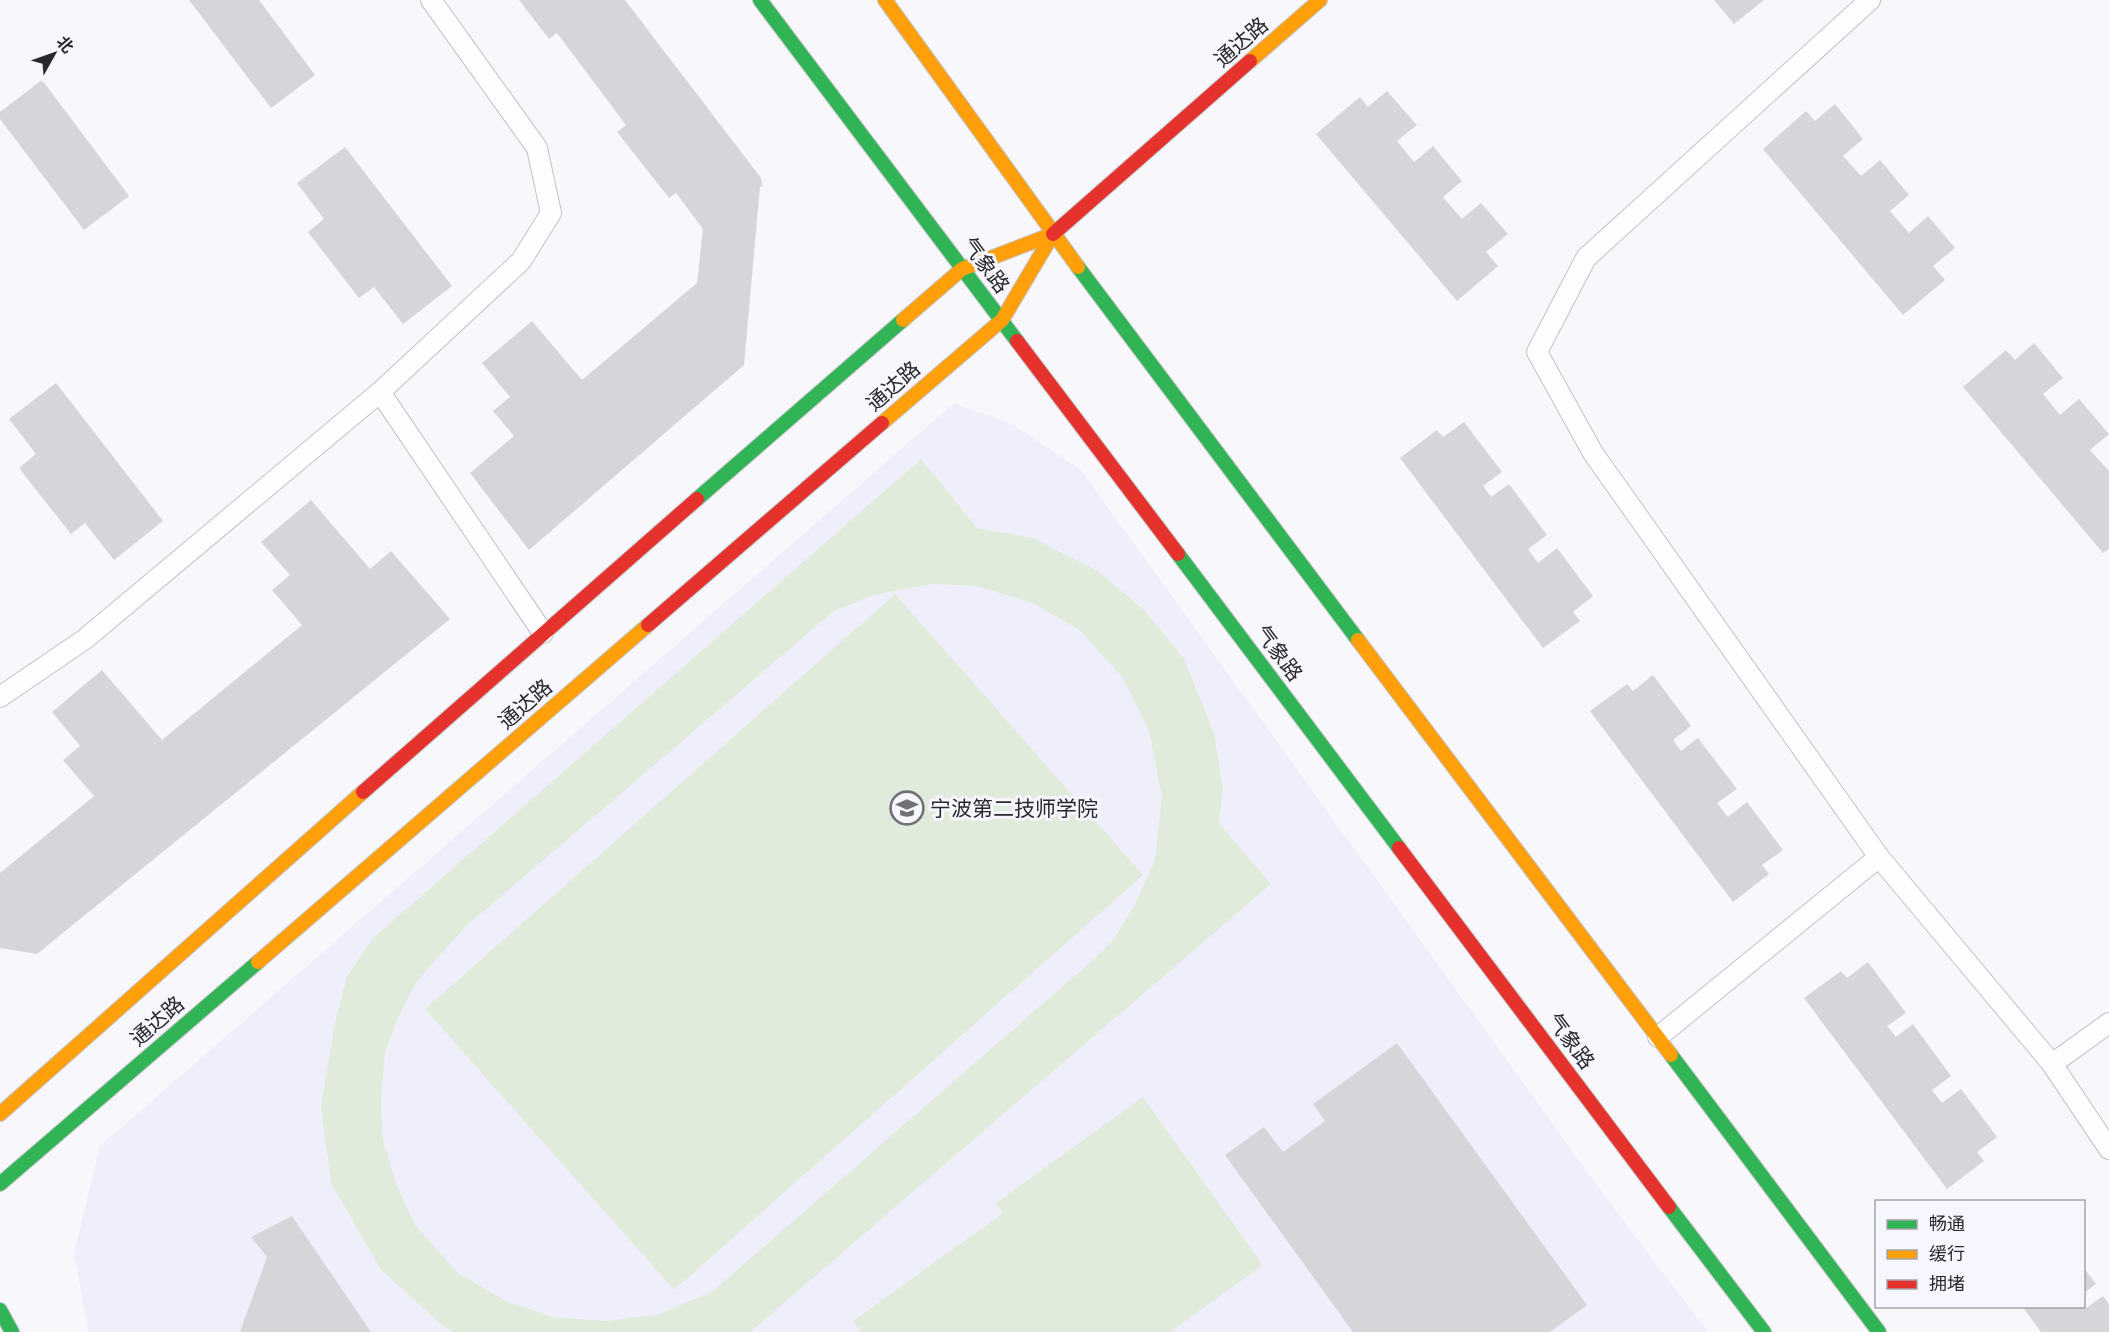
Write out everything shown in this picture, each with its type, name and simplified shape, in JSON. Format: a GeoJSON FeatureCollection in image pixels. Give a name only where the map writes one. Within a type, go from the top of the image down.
{"type":"FeatureCollection","features":[{"type":"Feature","properties":{"kind":"street","name":"气象路"},"geometry":{"type":"LineString","coordinates":[[760,0],[1764,1332]]}},
{"type":"Feature","properties":{"kind":"street"},"geometry":{"type":"LineString","coordinates":[[885,0],[1053,234],[1879,1332]]}},
{"type":"Feature","properties":{"kind":"street","name":"通达路"},"geometry":{"type":"LineString","coordinates":[[0,1184],[1002,320],[1053,234],[1320,0]]}},
{"type":"Feature","properties":{"kind":"street","name":"通达路"},"geometry":{"type":"LineString","coordinates":[[0,1114],[543,633],[962,269],[1053,234]]}},
{"type":"Feature","properties":{"kind":"street"},"geometry":{"type":"LineString","coordinates":[[0,1310],[12,1332]]}},
{"type":"Feature","properties":{"kind":"lane"},"geometry":{"type":"LineString","coordinates":[[0,697],[85,639],[380,392],[521,261],[551,213],[537,148],[431,0]]}},
{"type":"Feature","properties":{"kind":"lane"},"geometry":{"type":"LineString","coordinates":[[1870,0],[1586,258],[1537,352],[1593,453],[1879,857],[2052,1064],[2109,1149]]}},
{"type":"Feature","properties":{"kind":"lane"},"geometry":{"type":"LineString","coordinates":[[380,392],[543,633]]}},
{"type":"Feature","properties":{"kind":"lane"},"geometry":{"type":"LineString","coordinates":[[1658,1038],[1879,857]]}},
{"type":"Feature","properties":{"kind":"lane"},"geometry":{"type":"LineString","coordinates":[[2052,1064],[2109,1023]]}},
{"type":"Feature","properties":{"kind":"shaded area","name":"宁波第二技师学院"},"geometry":{"type":"Polygon","coordinates":[[[954,403],[1014,425],[1081,470],[1602,1192],[1708,1332],[88,1332],[74,1253],[100,1146],[954,403]]]}},
{"type":"Feature","properties":{"kind":"green space"},"geometry":{"type":"Polygon","coordinates":[[[921,459],[977,528],[1033,538],[1098,571],[1144,610],[1184,659],[1214,733],[1223,789],[1219,823],[1271,884],[750,1332],[454,1332],[441,1324],[381,1270],[331,1183],[321,1106],[336,1017],[347,977],[372,939],[921,459]],[[931,584],[874,595],[834,611],[465,927],[417,981],[399,1016],[385,1052],[381,1103],[383,1141],[397,1186],[415,1225],[458,1273],[506,1301],[552,1317],[606,1321],[657,1315],[713,1291],[1094,959],[1114,939],[1134,906],[1155,860],[1162,797],[1149,731],[1123,678],[1079,630],[1033,603],[976,586],[931,584]]]}},
{"type":"Feature","properties":{"kind":"green space"},"geometry":{"type":"Polygon","coordinates":[[[895,594],[1143,875],[674,1290],[425,1009],[895,594]]]}},
{"type":"Feature","properties":{"kind":"green space"},"geometry":{"type":"Polygon","coordinates":[[[1143,1097],[1263,1265],[1170,1332],[861,1332],[853,1321],[1003,1213],[996,1203],[1143,1097]]]}},
{"type":"Feature","properties":{"kind":"building"},"geometry":{"type":"Polygon","coordinates":[[[189,0],[259,0],[315,75],[271,108],[189,0]]]}},
{"type":"Feature","properties":{"kind":"building"},"geometry":{"type":"Polygon","coordinates":[[[519,0],[625,0],[761,178],[762,186],[760,187],[744,365],[529,550],[470,473],[514,436],[493,411],[510,397],[482,363],[532,321],[582,380],[697,283],[703,229],[676,193],[669,198],[617,132],[626,125],[557,33],[549,39],[519,0]]]}},
{"type":"Feature","properties":{"kind":"building"},"geometry":{"type":"Polygon","coordinates":[[[1714,0],[1764,0],[1734,24],[1714,0]]]}},
{"type":"Feature","properties":{"kind":"building"},"geometry":{"type":"Polygon","coordinates":[[[42,80],[129,196],[84,230],[0,119],[0,112],[42,80]]]}},
{"type":"Feature","properties":{"kind":"building"},"geometry":{"type":"Polygon","coordinates":[[[1387,91],[1417,125],[1397,141],[1414,162],[1433,146],[1462,181],[1443,197],[1462,219],[1481,203],[1508,234],[1486,252],[1498,266],[1457,301],[1316,134],[1360,97],[1368,107],[1387,91]]]}},
{"type":"Feature","properties":{"kind":"building"},"geometry":{"type":"Polygon","coordinates":[[[1835,104],[1863,139],[1843,156],[1861,176],[1880,160],[1909,195],[1890,211],[1909,233],[1928,216],[1955,248],[1933,266],[1945,280],[1903,315],[1763,149],[1806,111],[1815,121],[1835,104]]]}},
{"type":"Feature","properties":{"kind":"building"},"geometry":{"type":"Polygon","coordinates":[[[345,147],[452,286],[403,324],[374,287],[359,298],[308,232],[324,219],[297,183],[345,147]]]}},
{"type":"Feature","properties":{"kind":"building"},"geometry":{"type":"Polygon","coordinates":[[[2034,343],[2063,378],[2043,394],[2060,415],[2079,399],[2109,434],[2090,450],[2109,471],[2109,549],[2103,553],[1963,387],[2006,350],[2015,360],[2034,343]]]}},
{"type":"Feature","properties":{"kind":"building"},"geometry":{"type":"Polygon","coordinates":[[[56,383],[163,521],[114,560],[85,523],[71,534],[19,468],[36,454],[9,419],[56,383]]]}},
{"type":"Feature","properties":{"kind":"building"},"geometry":{"type":"Polygon","coordinates":[[[1464,422],[1502,472],[1483,486],[1491,497],[1509,484],[1547,535],[1528,549],[1538,563],[1557,548],[1593,596],[1573,612],[1580,621],[1543,648],[1400,458],[1437,430],[1443,437],[1464,422]]]}},
{"type":"Feature","properties":{"kind":"building"},"geometry":{"type":"Polygon","coordinates":[[[311,500],[370,569],[391,551],[450,619],[37,954],[0,948],[0,873],[94,796],[63,760],[80,746],[52,712],[102,670],[162,740],[302,625],[272,590],[290,575],[261,542],[311,500]]]}},
{"type":"Feature","properties":{"kind":"building"},"geometry":{"type":"Polygon","coordinates":[[[1653,675],[1691,726],[1673,740],[1681,751],[1698,738],[1737,789],[1717,803],[1728,817],[1747,802],[1783,850],[1762,865],[1769,874],[1733,902],[1590,711],[1627,684],[1633,691],[1653,675]]]}},
{"type":"Feature","properties":{"kind":"building"},"geometry":{"type":"Polygon","coordinates":[[[1868,962],[1906,1013],[1887,1026],[1896,1037],[1913,1024],[1951,1076],[1932,1090],[1942,1103],[1961,1089],[1997,1137],[1977,1152],[1984,1161],[1947,1189],[1804,998],[1841,971],[1847,978],[1868,962]]]}},
{"type":"Feature","properties":{"kind":"building"},"geometry":{"type":"Polygon","coordinates":[[[1397,1043],[1587,1305],[1550,1332],[1353,1332],[1225,1155],[1264,1127],[1283,1152],[1325,1121],[1313,1104],[1397,1043]]]}},
{"type":"Feature","properties":{"kind":"building"},"geometry":{"type":"Polygon","coordinates":[[[292,1216],[371,1332],[240,1332],[267,1257],[251,1237],[292,1216]]]}},
{"type":"Feature","properties":{"kind":"building"},"geometry":{"type":"Polygon","coordinates":[[[2085,1269],[2096,1284],[2085,1292],[2085,1269]]]}},
{"type":"Feature","properties":{"kind":"building"},"geometry":{"type":"Polygon","coordinates":[[[2103,1296],[2109,1304],[2109,1332],[2041,1332],[2023,1308],[2084,1308],[2103,1296]]]}},
{"type":"Feature","properties":{"kind":"traffic: fast"},"geometry":{"type":"LineString","coordinates":[[760,0],[1017,341]]}},
{"type":"Feature","properties":{"kind":"traffic: fast"},"geometry":{"type":"LineString","coordinates":[[1078,267],[1358,640]]}},
{"type":"Feature","properties":{"kind":"traffic: fast"},"geometry":{"type":"LineString","coordinates":[[697,499],[903,320]]}},
{"type":"Feature","properties":{"kind":"traffic: fast"},"geometry":{"type":"LineString","coordinates":[[1178,554],[1399,848]]}},
{"type":"Feature","properties":{"kind":"traffic: fast"},"geometry":{"type":"LineString","coordinates":[[0,1184],[258,962]]}},
{"type":"Feature","properties":{"kind":"traffic: fast"},"geometry":{"type":"LineString","coordinates":[[1671,1055],[1879,1332]]}},
{"type":"Feature","properties":{"kind":"traffic: fast"},"geometry":{"type":"LineString","coordinates":[[1669,1207],[1764,1332]]}},
{"type":"Feature","properties":{"kind":"traffic: fast"},"geometry":{"type":"LineString","coordinates":[[0,1310],[12,1332]]}},
{"type":"Feature","properties":{"kind":"traffic: slow"},"geometry":{"type":"LineString","coordinates":[[885,0],[1078,267]]}},
{"type":"Feature","properties":{"kind":"traffic: slow"},"geometry":{"type":"LineString","coordinates":[[1250,61],[1320,0]]}},
{"type":"Feature","properties":{"kind":"traffic: slow"},"geometry":{"type":"LineString","coordinates":[[882,423],[1002,320],[1053,234],[962,269],[903,320]]}},
{"type":"Feature","properties":{"kind":"traffic: slow"},"geometry":{"type":"LineString","coordinates":[[258,962],[648,625]]}},
{"type":"Feature","properties":{"kind":"traffic: slow"},"geometry":{"type":"LineString","coordinates":[[1358,640],[1671,1055]]}},
{"type":"Feature","properties":{"kind":"traffic: slow"},"geometry":{"type":"LineString","coordinates":[[0,1114],[363,792]]}},
{"type":"Feature","properties":{"kind":"traffic: jam"},"geometry":{"type":"LineString","coordinates":[[1053,234],[1250,61]]}},
{"type":"Feature","properties":{"kind":"traffic: jam"},"geometry":{"type":"LineString","coordinates":[[1017,341],[1178,554]]}},
{"type":"Feature","properties":{"kind":"traffic: jam"},"geometry":{"type":"LineString","coordinates":[[648,625],[882,423]]}},
{"type":"Feature","properties":{"kind":"traffic: jam"},"geometry":{"type":"LineString","coordinates":[[363,792],[697,499]]}},
{"type":"Feature","properties":{"kind":"traffic: jam"},"geometry":{"type":"LineString","coordinates":[[1399,848],[1669,1207]]}},
{"type":"Feature","properties":{"kind":"place","name":"宁波第二技师学院"},"geometry":{"type":"Point","coordinates":[907,808]}}]}
